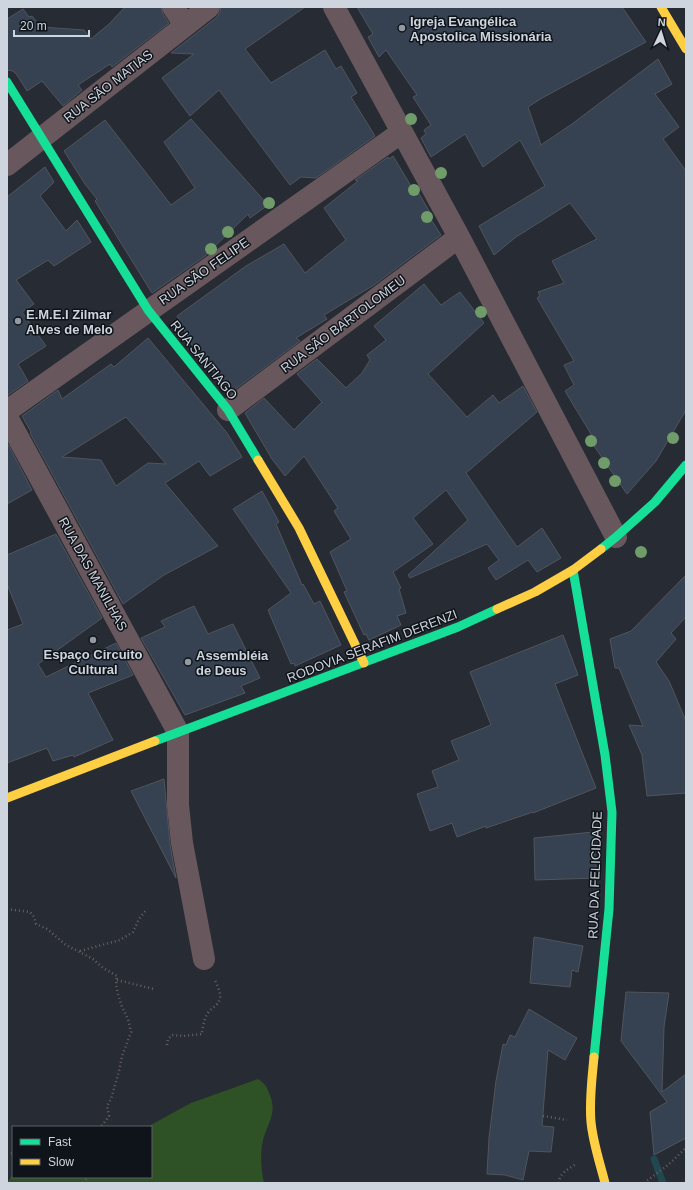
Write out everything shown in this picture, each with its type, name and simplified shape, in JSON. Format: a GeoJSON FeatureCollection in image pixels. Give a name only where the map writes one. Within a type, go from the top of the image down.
{"type":"FeatureCollection","features":[{"type":"Feature","properties":{"kind":"street"},"geometry":{"type":"LineString","coordinates":[[172,7],[185,26]]}},
{"type":"Feature","properties":{"kind":"street","name":"RUA SÃO MATIAS"},"geometry":{"type":"LineString","coordinates":[[7,165],[209,7]]}},
{"type":"Feature","properties":{"kind":"street"},"geometry":{"type":"LineString","coordinates":[[334,7],[459,237],[616,537]]}},
{"type":"Feature","properties":{"kind":"street"},"geometry":{"type":"LineString","coordinates":[[661,7],[686,49]]}},
{"type":"Feature","properties":{"kind":"street","name":"RUA SANTIAGO"},"geometry":{"type":"LineString","coordinates":[[7,82],[148,310],[228,410],[299,528],[364,663]]}},
{"type":"Feature","properties":{"kind":"street","name":"RUA SÃO FELIPE"},"geometry":{"type":"LineString","coordinates":[[7,411],[402,132]]}},
{"type":"Feature","properties":{"kind":"street","name":"RUA SÃO BARTOLOMEU"},"geometry":{"type":"LineString","coordinates":[[228,410],[459,237]]}},
{"type":"Feature","properties":{"kind":"street","name":"RUA DAS MANILHAS"},"geometry":{"type":"LineString","coordinates":[[7,417],[178,732]]}},
{"type":"Feature","properties":{"kind":"street","name":"RODOVIA SERAFIM DERENZI"},"geometry":{"type":"LineString","coordinates":[[7,798],[458,627],[535,592],[573,570],[616,537],[655,502],[686,465]]}},
{"type":"Feature","properties":{"kind":"street","name":"RUA DA FELICIDADE"},"geometry":{"type":"LineString","coordinates":[[573,570],[605,755],[612,812],[609,909],[591,1094],[591,1123],[596,1152],[605,1183]]}},
{"type":"Feature","properties":{"kind":"street"},"geometry":{"type":"LineString","coordinates":[[178,732],[178,805],[182,843],[204,959]]}},
{"type":"Feature","properties":{"kind":"path"},"geometry":{"type":"LineString","coordinates":[[7,909],[30,912],[34,917],[36,924],[47,929],[66,945],[80,951],[93,959],[103,968],[117,976],[116,985],[131,1032],[122,1056],[111,1098],[107,1106],[109,1116],[102,1126]]}},
{"type":"Feature","properties":{"kind":"path"},"geometry":{"type":"LineString","coordinates":[[80,951],[120,940],[132,932],[138,919],[147,909]]}},
{"type":"Feature","properties":{"kind":"path"},"geometry":{"type":"LineString","coordinates":[[167,1045],[168,1039],[172,1034],[183,1036],[202,1034],[206,1014],[217,1004],[220,997],[218,988],[215,980],[210,975],[208,966],[204,959]]}},
{"type":"Feature","properties":{"kind":"path"},"geometry":{"type":"LineString","coordinates":[[117,980],[154,989]]}},
{"type":"Feature","properties":{"kind":"path"},"geometry":{"type":"LineString","coordinates":[[644,1183],[686,1148]]}},
{"type":"Feature","properties":{"kind":"green space"},"geometry":{"type":"Polygon","coordinates":[[[258,1079],[266,1086],[273,1106],[261,1151],[264,1183],[7,1183],[12,1176],[12,1178],[152,1178],[152,1126],[149,1126],[191,1103],[258,1079]]]}},
{"type":"Feature","properties":{"kind":"building"},"geometry":{"type":"Polygon","coordinates":[[[125,7],[161,7],[163,14],[169,23],[112,67],[110,64],[78,85],[82,90],[63,106],[42,81],[27,91],[17,75],[13,71],[7,70],[7,19],[23,9],[29,17],[32,16],[41,27],[84,30],[91,39],[109,24],[125,7]]]}},
{"type":"Feature","properties":{"kind":"building"},"geometry":{"type":"Polygon","coordinates":[[[221,7],[305,7],[245,49],[271,83],[325,50],[336,69],[341,66],[357,93],[351,97],[375,136],[316,178],[301,177],[290,185],[219,90],[190,116],[162,78],[194,54],[171,53],[217,17],[221,7]]]}},
{"type":"Feature","properties":{"kind":"building"},"geometry":{"type":"Polygon","coordinates":[[[357,7],[622,7],[646,42],[528,107],[541,145],[572,124],[658,59],[672,84],[655,94],[679,127],[663,139],[686,171],[686,410],[656,461],[627,494],[594,446],[597,444],[565,391],[574,385],[564,365],[574,361],[537,298],[540,296],[538,292],[564,283],[552,261],[597,239],[570,203],[516,237],[494,255],[479,226],[545,186],[520,140],[483,167],[465,134],[431,157],[421,138],[426,134],[424,130],[431,125],[413,97],[417,95],[386,50],[379,57],[368,37],[373,34],[357,7]]]}},
{"type":"Feature","properties":{"kind":"building"},"geometry":{"type":"Polygon","coordinates":[[[191,119],[268,205],[250,218],[248,214],[205,256],[152,293],[95,201],[97,199],[85,184],[64,151],[105,120],[171,205],[195,188],[164,142],[191,119]]]}},
{"type":"Feature","properties":{"kind":"building"},"geometry":{"type":"Polygon","coordinates":[[[393,156],[411,186],[414,185],[432,216],[430,218],[441,235],[374,285],[324,315],[327,319],[296,338],[300,341],[230,393],[192,345],[177,316],[246,266],[284,244],[305,273],[346,240],[324,208],[358,181],[355,180],[388,157],[389,159],[393,156]]]}},
{"type":"Feature","properties":{"kind":"building"},"geometry":{"type":"Polygon","coordinates":[[[45,167],[54,182],[40,196],[66,231],[77,220],[91,242],[54,266],[48,260],[16,280],[34,304],[22,312],[46,346],[18,364],[28,381],[8,395],[7,197],[45,167]]]}},
{"type":"Feature","properties":{"kind":"building"},"geometry":{"type":"Polygon","coordinates":[[[424,284],[441,305],[460,292],[484,323],[428,374],[467,417],[493,395],[499,403],[523,386],[537,412],[466,473],[517,547],[542,528],[561,558],[537,572],[528,560],[496,580],[488,568],[499,560],[487,544],[410,578],[408,575],[468,520],[446,490],[413,518],[433,544],[393,572],[401,588],[399,589],[406,613],[397,616],[401,625],[369,640],[366,634],[364,635],[344,592],[347,591],[330,552],[351,539],[334,511],[338,508],[304,456],[285,476],[272,459],[245,413],[264,398],[294,430],[322,402],[297,374],[317,359],[346,388],[362,373],[370,360],[367,355],[386,340],[374,326],[424,284]]]}},
{"type":"Feature","properties":{"kind":"building"},"geometry":{"type":"Polygon","coordinates":[[[148,338],[227,433],[242,457],[210,476],[199,461],[165,483],[218,546],[164,575],[123,604],[22,416],[58,390],[62,399],[111,364],[114,367],[148,338]],[[126,417],[62,457],[101,460],[116,486],[148,463],[166,464],[126,417]]]}},
{"type":"Feature","properties":{"kind":"building"},"geometry":{"type":"Polygon","coordinates":[[[8,444],[32,490],[7,504],[7,445],[8,444]]]}},
{"type":"Feature","properties":{"kind":"building"},"geometry":{"type":"Polygon","coordinates":[[[262,491],[279,522],[276,524],[302,585],[303,584],[314,604],[320,601],[341,645],[295,666],[294,663],[291,664],[268,610],[291,593],[233,509],[262,491]]]}},
{"type":"Feature","properties":{"kind":"building"},"geometry":{"type":"Polygon","coordinates":[[[56,534],[102,618],[38,664],[46,677],[116,643],[133,675],[88,693],[113,740],[74,757],[73,755],[53,761],[47,748],[7,763],[7,630],[23,624],[7,584],[7,555],[56,534]]]}},
{"type":"Feature","properties":{"kind":"building"},"geometry":{"type":"Polygon","coordinates":[[[686,575],[686,617],[671,633],[676,639],[656,662],[669,681],[686,721],[686,793],[647,796],[642,755],[629,725],[643,726],[619,668],[615,668],[610,639],[631,631],[686,575]]]}},
{"type":"Feature","properties":{"kind":"building","name":"Assembléia de Deus"},"geometry":{"type":"Polygon","coordinates":[[[194,606],[208,634],[233,624],[260,678],[241,686],[245,693],[185,715],[141,638],[165,627],[161,621],[194,606]]]}},
{"type":"Feature","properties":{"kind":"building"},"geometry":{"type":"Polygon","coordinates":[[[563,635],[578,675],[555,684],[596,788],[533,813],[486,828],[486,826],[457,837],[452,823],[430,831],[417,794],[438,787],[432,771],[459,760],[451,741],[491,725],[470,672],[563,635]]]}},
{"type":"Feature","properties":{"kind":"building"},"geometry":{"type":"Polygon","coordinates":[[[164,779],[170,844],[176,878],[131,791],[164,779]]]}},
{"type":"Feature","properties":{"kind":"building"},"geometry":{"type":"Polygon","coordinates":[[[593,832],[597,878],[535,880],[534,838],[593,832]]]}},
{"type":"Feature","properties":{"kind":"building"},"geometry":{"type":"Polygon","coordinates":[[[534,937],[583,946],[578,972],[572,970],[570,987],[530,983],[534,937]]]}},
{"type":"Feature","properties":{"kind":"building"},"geometry":{"type":"Polygon","coordinates":[[[626,992],[669,993],[664,1027],[662,1092],[686,1074],[686,1138],[654,1155],[650,1112],[667,1102],[621,1041],[626,992]]]}},
{"type":"Feature","properties":{"kind":"building"},"geometry":{"type":"Polygon","coordinates":[[[529,1009],[577,1038],[565,1060],[548,1050],[542,1126],[554,1127],[551,1152],[529,1151],[523,1180],[505,1175],[487,1174],[489,1138],[496,1081],[503,1044],[506,1045],[510,1035],[515,1037],[529,1009]]]}},
{"type":"Feature","properties":{"kind":"waterway"},"geometry":{"type":"LineString","coordinates":[[654,1159],[663,1183]]}},
{"type":"Feature","properties":{"kind":"traffic: fast"},"geometry":{"type":"LineString","coordinates":[[7,82],[148,310],[228,410],[258,460]]}},
{"type":"Feature","properties":{"kind":"traffic: fast"},"geometry":{"type":"LineString","coordinates":[[601,549],[655,502],[686,465]]}},
{"type":"Feature","properties":{"kind":"traffic: fast"},"geometry":{"type":"LineString","coordinates":[[573,570],[605,755],[612,812],[609,909],[594,1057]]}},
{"type":"Feature","properties":{"kind":"traffic: fast"},"geometry":{"type":"LineString","coordinates":[[155,741],[458,627],[497,609]]}},
{"type":"Feature","properties":{"kind":"traffic: slow"},"geometry":{"type":"LineString","coordinates":[[661,7],[686,49]]}},
{"type":"Feature","properties":{"kind":"traffic: slow"},"geometry":{"type":"LineString","coordinates":[[258,460],[299,528],[364,663]]}},
{"type":"Feature","properties":{"kind":"traffic: slow"},"geometry":{"type":"LineString","coordinates":[[497,609],[535,592],[573,570],[601,549]]}},
{"type":"Feature","properties":{"kind":"traffic: slow"},"geometry":{"type":"LineString","coordinates":[[7,798],[155,741]]}},
{"type":"Feature","properties":{"kind":"traffic: slow"},"geometry":{"type":"LineString","coordinates":[[594,1057],[590,1114],[595,1145],[605,1183]]}},
{"type":"Feature","properties":{"kind":"place","name":"Igreja Evangélica Apostolica Missionária"},"geometry":{"type":"Point","coordinates":[402,28]}},
{"type":"Feature","properties":{"kind":"place","name":"E.M.E.I Zilmar Alves de Melo"},"geometry":{"type":"Point","coordinates":[18,321]}},
{"type":"Feature","properties":{"kind":"place","name":"Espaço Circuito Cultural"},"geometry":{"type":"Point","coordinates":[93,640]}},
{"type":"Feature","properties":{"kind":"place","name":"Assembléia de Deus"},"geometry":{"type":"Point","coordinates":[188,662]}}]}
